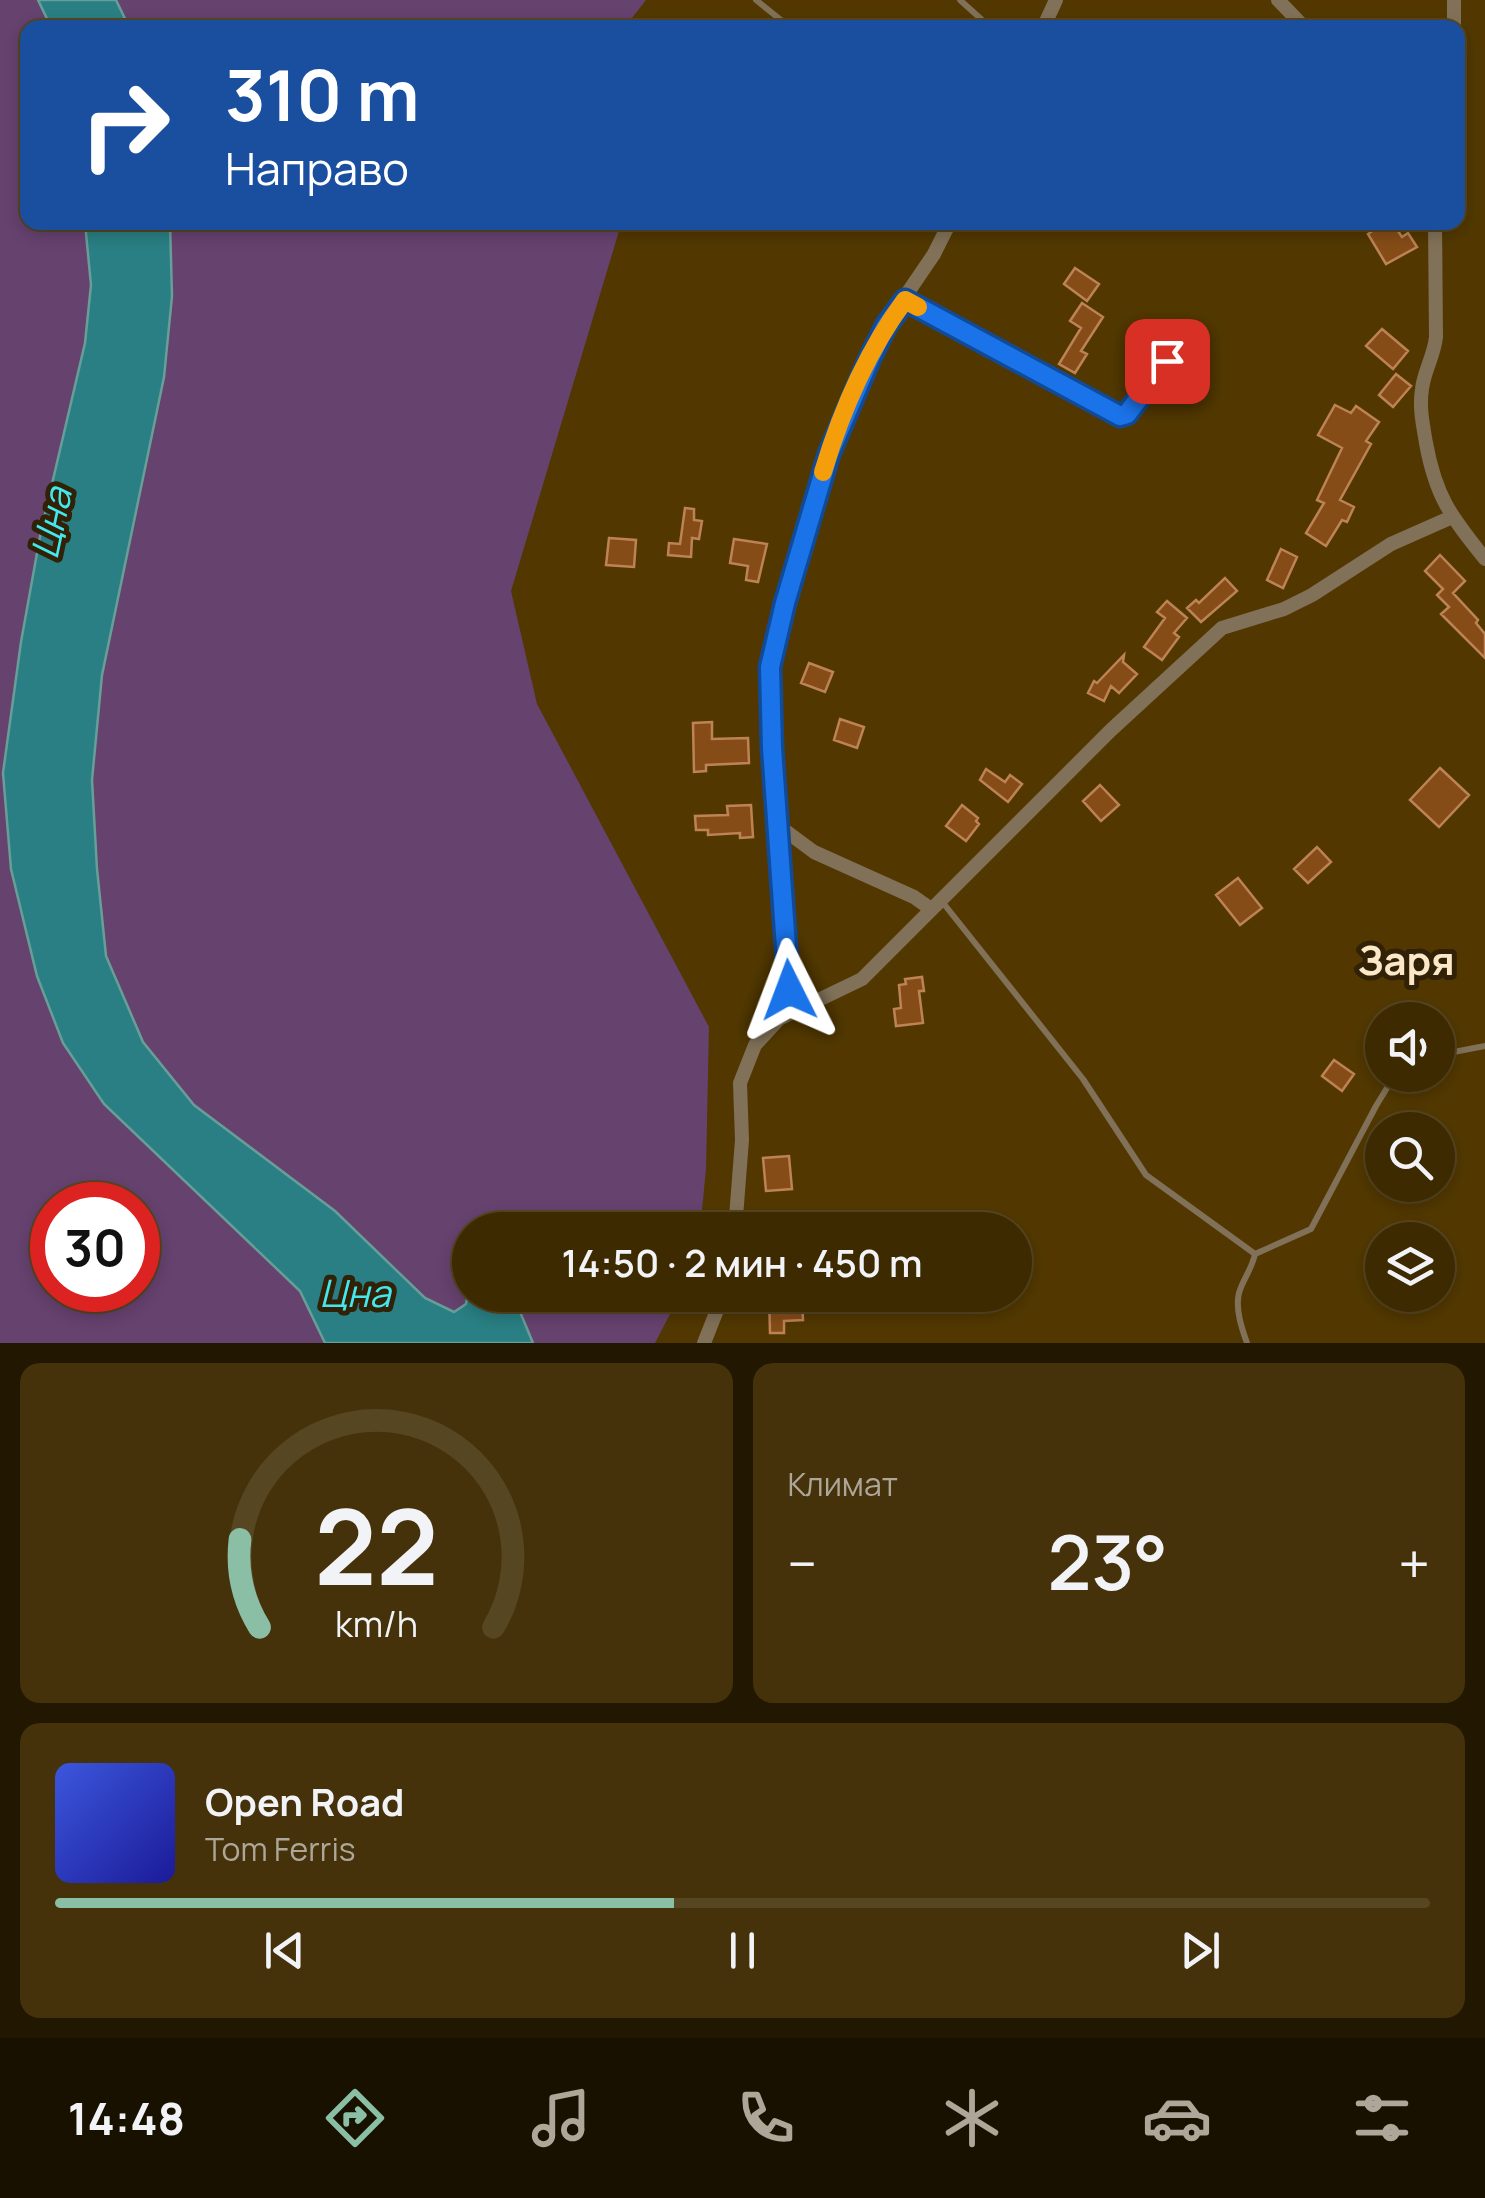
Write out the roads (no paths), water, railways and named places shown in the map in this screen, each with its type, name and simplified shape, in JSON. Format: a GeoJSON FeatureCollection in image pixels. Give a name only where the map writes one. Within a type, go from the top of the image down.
{"type":"FeatureCollection","features":[{"type":"Feature","properties":{"kind":"street"},"geometry":{"type":"LineString","coordinates":[[1278,0],[1298,20]]}},
{"type":"Feature","properties":{"kind":"street"},"geometry":{"type":"LineString","coordinates":[[779,1019],[789,990],[770,667],[829,454],[886,326],[945,230]]}},
{"type":"Feature","properties":{"kind":"street"},"geometry":{"type":"LineString","coordinates":[[1435,230],[1436,337],[1434,355],[1422,385],[1420,412],[1433,481],[1452,517],[1485,559]]}},
{"type":"Feature","properties":{"kind":"street"},"geometry":{"type":"LineString","coordinates":[[736,1212],[742,1140],[740,1083],[755,1045],[779,1019],[862,978],[1111,730],[1222,628],[1284,609],[1390,544],[1452,517]]}},
{"type":"Feature","properties":{"kind":"street"},"geometry":{"type":"LineString","coordinates":[[779,826],[814,852],[936,904]]}},
{"type":"Feature","properties":{"kind":"street"},"geometry":{"type":"LineString","coordinates":[[704,1343],[716,1312]]}},
{"type":"Feature","properties":{"kind":"lane"},"geometry":{"type":"LineString","coordinates":[[756,0],[781,20]]}},
{"type":"Feature","properties":{"kind":"lane"},"geometry":{"type":"LineString","coordinates":[[960,0],[982,20]]}},
{"type":"Feature","properties":{"kind":"lane"},"geometry":{"type":"LineString","coordinates":[[905,300],[1120,416],[1127,414],[1186,335]]}},
{"type":"Feature","properties":{"kind":"lane"},"geometry":{"type":"LineString","coordinates":[[936,904],[1082,1080],[1146,1175],[1255,1254]]}},
{"type":"Feature","properties":{"kind":"lane"},"geometry":{"type":"LineString","coordinates":[[1455,1052],[1485,1046]]}},
{"type":"Feature","properties":{"kind":"lane"},"geometry":{"type":"LineString","coordinates":[[1255,1254],[1311,1229],[1385,1092]]}},
{"type":"Feature","properties":{"kind":"lane"},"geometry":{"type":"LineString","coordinates":[[1247,1343],[1240,1324],[1239,1294],[1255,1254]]}},
{"type":"Feature","properties":{"kind":"water"},"geometry":{"type":"Polygon","coordinates":[[[38,0],[116,0],[126,20],[48,20],[38,0]]]}},
{"type":"Feature","properties":{"kind":"water","name":"Цна"},"geometry":{"type":"Polygon","coordinates":[[[86,230],[170,230],[172,296],[164,377],[102,675],[92,780],[106,956],[143,1042],[194,1105],[335,1211],[425,1298],[452,1312],[520,1312],[533,1343],[325,1343],[300,1291],[104,1104],[63,1043],[37,976],[11,869],[3,773],[41,531],[85,343],[91,285],[86,230]]]}},
{"type":"Feature","properties":{"kind":"district","name":"Заря"},"geometry":{"type":"Point","coordinates":[1406,961]}}]}
